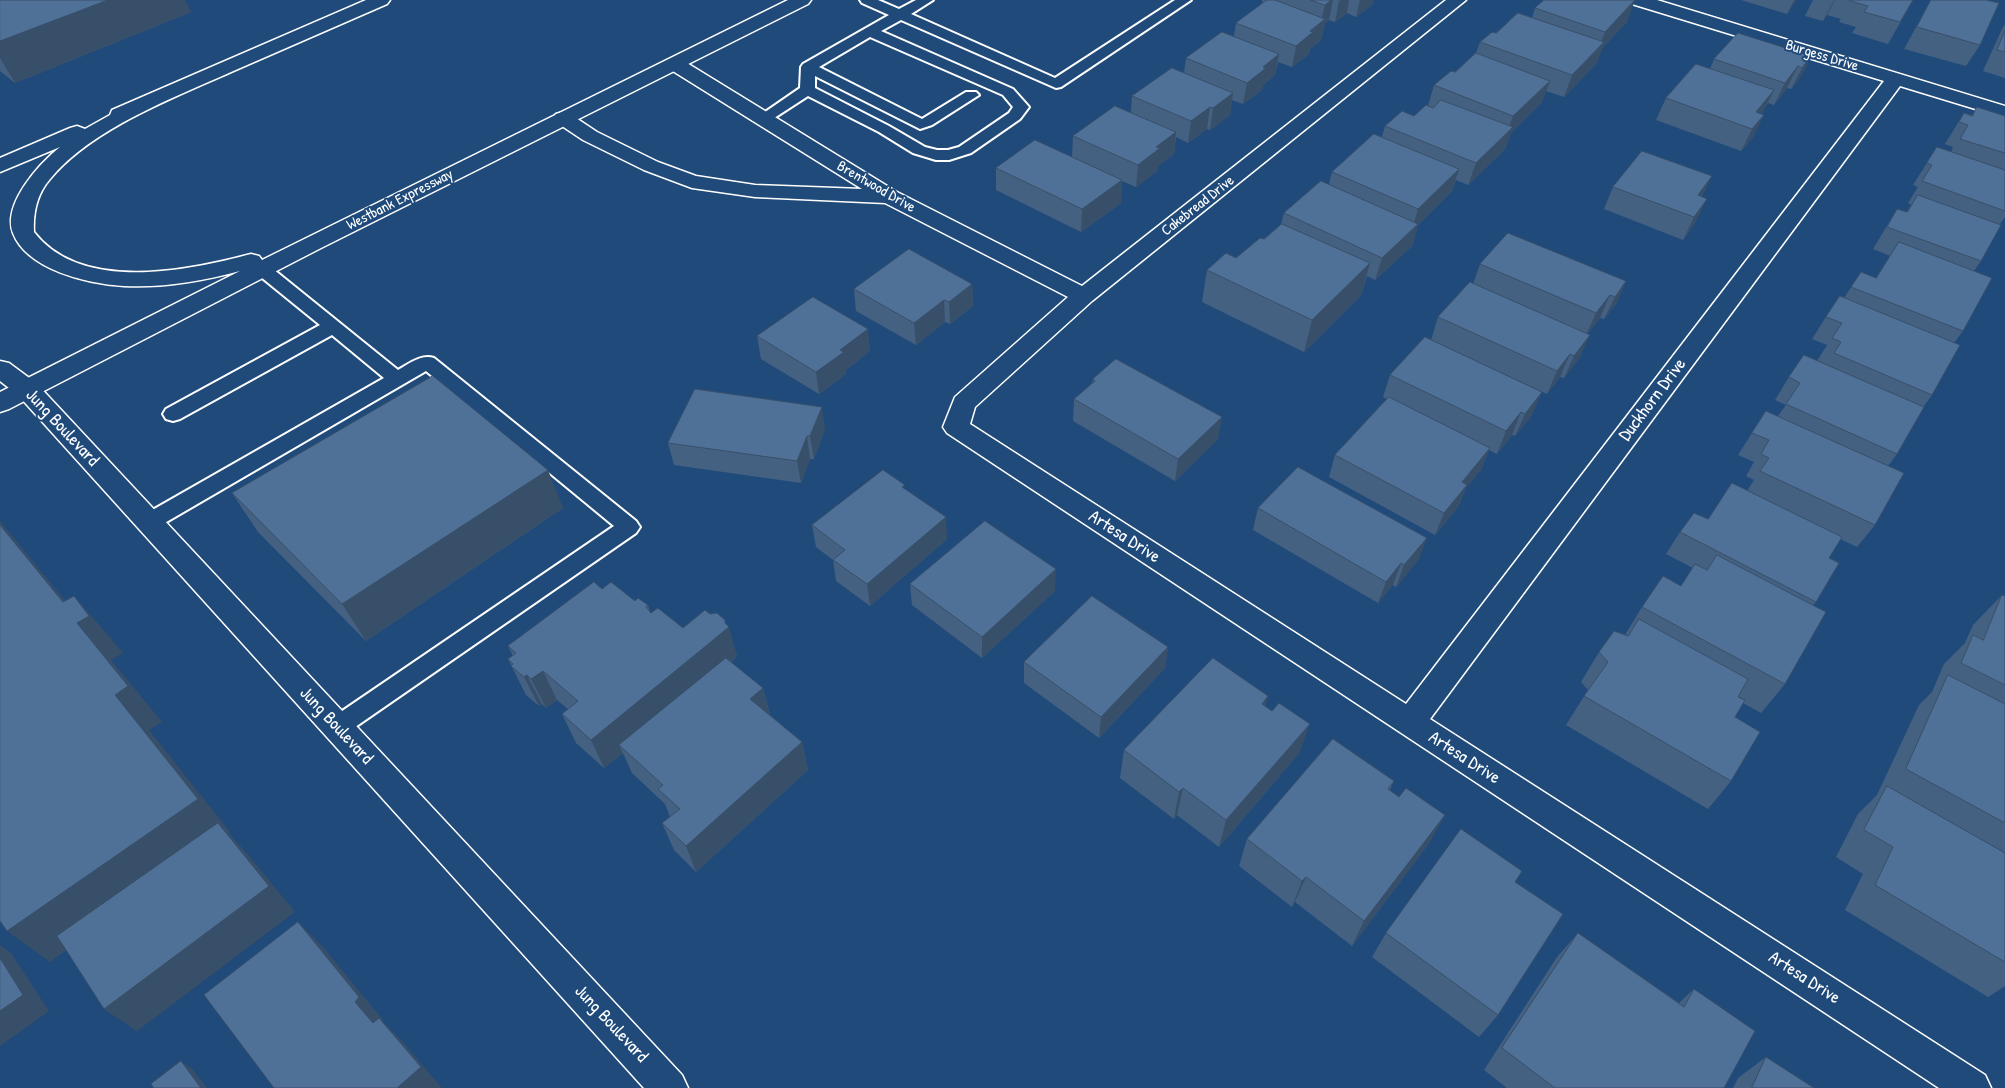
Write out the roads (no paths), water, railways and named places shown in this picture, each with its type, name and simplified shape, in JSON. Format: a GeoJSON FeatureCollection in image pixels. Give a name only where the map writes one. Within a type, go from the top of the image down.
{"type":"FeatureCollection","features":[{"type":"Feature","properties":{"kind":"main road"},"geometry":{"type":"LineString","coordinates":[[0,166],[381,0]]}},
{"type":"Feature","properties":{"kind":"main road","name":"Westbank Expressway"},"geometry":{"type":"LineString","coordinates":[[0,403],[313,243],[802,0]]}},
{"type":"Feature","properties":{"kind":"main road","name":"Cakebread Drive"},"geometry":{"type":"LineString","coordinates":[[956,427],[964,403],[1084,296],[1457,0]]}},
{"type":"Feature","properties":{"kind":"main road","name":"Burgess Drive"},"geometry":{"type":"LineString","coordinates":[[1638,0],[2005,112]]}},
{"type":"Feature","properties":{"kind":"main road","name":"Brentwood Drive"},"geometry":{"type":"LineString","coordinates":[[675,64],[889,197],[1084,296]]}},
{"type":"Feature","properties":{"kind":"main road","name":"Duckhorn Drive"},"geometry":{"type":"LineString","coordinates":[[1410,722],[1896,79]]}},
{"type":"Feature","properties":{"kind":"main road"},"geometry":{"type":"LineString","coordinates":[[136,107],[69,150],[40,177],[24,210],[23,232],[41,254],[66,267],[97,276],[148,280],[207,274],[313,243]]}},
{"type":"Feature","properties":{"kind":"main road"},"geometry":{"type":"LineString","coordinates":[[563,118],[651,166],[692,182],[755,191],[889,197]]}},
{"type":"Feature","properties":{"kind":"main road","name":"Jung Boulevard"},"geometry":{"type":"LineString","coordinates":[[0,368],[27,389],[669,1088]]}},
{"type":"Feature","properties":{"kind":"main road","name":"Artesa Drive"},"geometry":{"type":"LineString","coordinates":[[956,427],[1972,1088]]}},
{"type":"Feature","properties":{"kind":"lane"},"geometry":{"type":"LineString","coordinates":[[867,0],[1056,84],[1184,0]]}},
{"type":"Feature","properties":{"kind":"lane"},"geometry":{"type":"LineString","coordinates":[[808,67],[926,0]]}},
{"type":"Feature","properties":{"kind":"lane"},"geometry":{"type":"LineString","coordinates":[[807,90],[884,129],[919,150],[943,155],[965,150],[1015,116],[1021,107],[1008,92],[870,32]]}},
{"type":"Feature","properties":{"kind":"lane"},"geometry":{"type":"LineString","coordinates":[[807,90],[808,67]]}},
{"type":"Feature","properties":{"kind":"lane"},"geometry":{"type":"LineString","coordinates":[[808,67],[920,124],[927,122],[971,95]]}},
{"type":"Feature","properties":{"kind":"lane"},"geometry":{"type":"LineString","coordinates":[[763,119],[807,90]]}},
{"type":"Feature","properties":{"kind":"lane"},"geometry":{"type":"LineString","coordinates":[[262,269],[397,379]]}},
{"type":"Feature","properties":{"kind":"lane"},"geometry":{"type":"LineString","coordinates":[[173,414],[333,326]]}},
{"type":"Feature","properties":{"kind":"lane"},"geometry":{"type":"LineString","coordinates":[[149,522],[427,362],[629,527],[337,727]]}}]}
